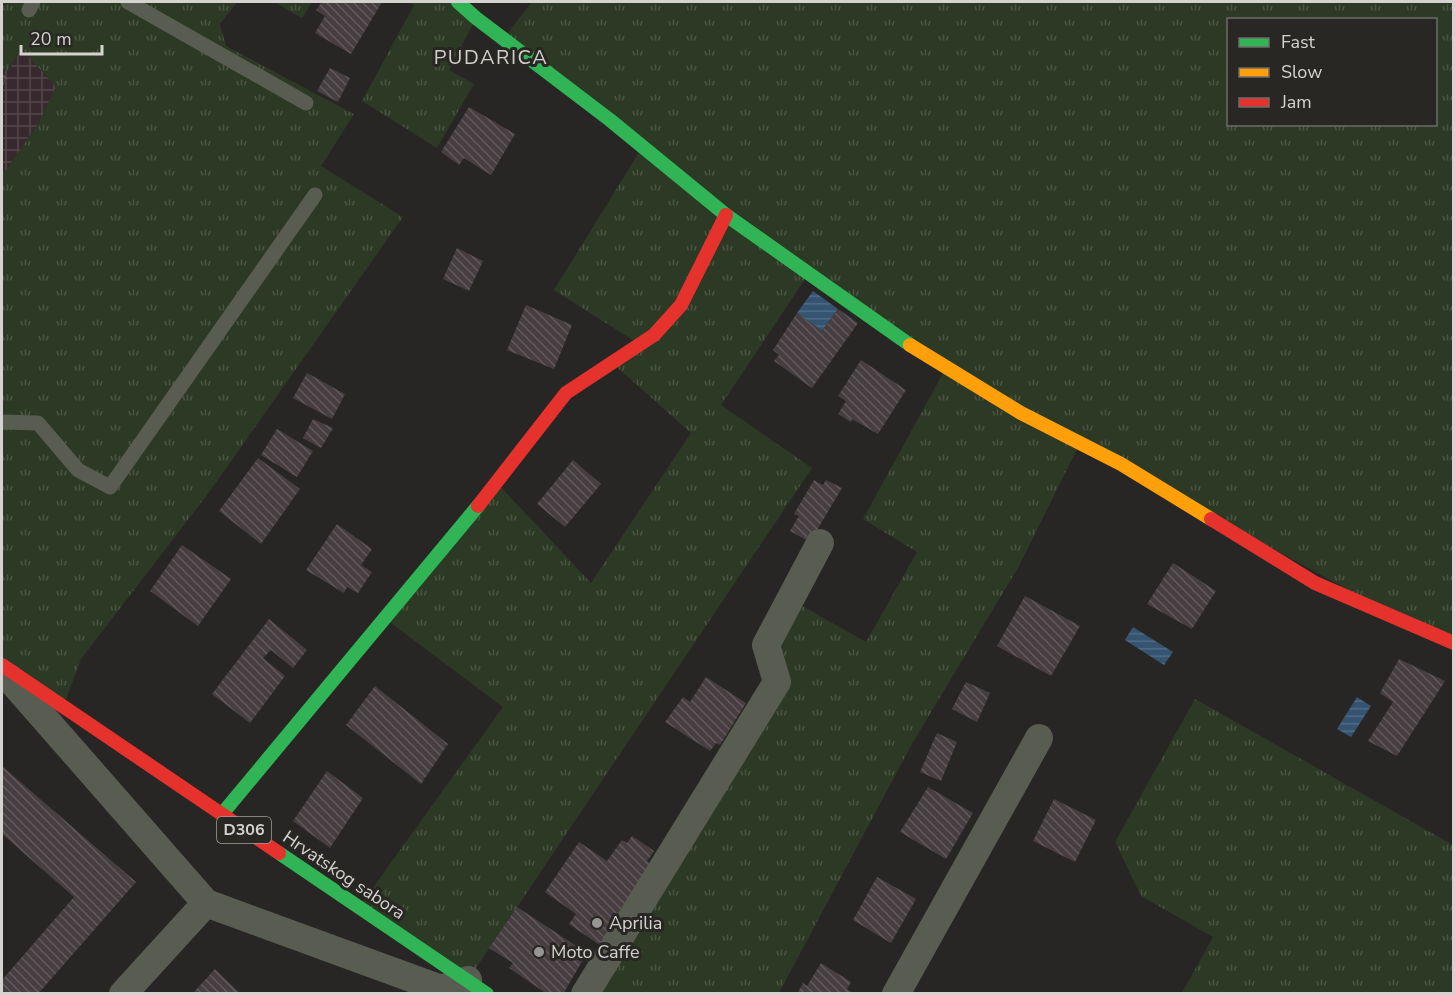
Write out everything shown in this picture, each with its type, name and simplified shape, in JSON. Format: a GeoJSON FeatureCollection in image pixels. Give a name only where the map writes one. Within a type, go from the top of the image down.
{"type":"FeatureCollection","features":[{"type":"Feature","properties":{"kind":"street"},"geometry":{"type":"LineString","coordinates":[[458,2],[610,120],[726,215],[911,345],[1021,413],[1121,464],[1315,583],[1454,643]]}},
{"type":"Feature","properties":{"kind":"street"},"geometry":{"type":"LineString","coordinates":[[222,814],[455,535],[566,393],[654,335],[681,305],[726,215]]}},
{"type":"Feature","properties":{"kind":"street"},"geometry":{"type":"LineString","coordinates":[[585,993],[777,682],[766,645],[820,543]]}},
{"type":"Feature","properties":{"kind":"street"},"geometry":{"type":"LineString","coordinates":[[2,668],[206,903],[440,991],[478,987]]}},
{"type":"Feature","properties":{"kind":"street","name":"Hrvatskog sabora"},"geometry":{"type":"LineString","coordinates":[[2,668],[478,987]]}},
{"type":"Feature","properties":{"kind":"street"},"geometry":{"type":"LineString","coordinates":[[896,993],[1039,738]]}},
{"type":"Feature","properties":{"kind":"street"},"geometry":{"type":"LineString","coordinates":[[123,993],[206,903]]}},
{"type":"Feature","properties":{"kind":"lane"},"geometry":{"type":"LineString","coordinates":[[128,2],[306,104]]}},
{"type":"Feature","properties":{"kind":"lane"},"geometry":{"type":"LineString","coordinates":[[2,422],[38,423],[78,470],[110,487],[315,195]]}},
{"type":"Feature","properties":{"kind":"shaded area"},"geometry":{"type":"Polygon","coordinates":[[[22,48],[56,87],[38,124],[2,176],[2,67],[8,71],[22,48]]]}},
{"type":"Feature","properties":{"kind":"green space"},"geometry":{"type":"Polygon","coordinates":[[[2,2],[237,2],[220,24],[226,46],[354,114],[321,166],[403,217],[210,491],[81,659],[63,707],[2,665],[2,176],[38,124],[56,87],[22,49],[7,71],[2,67],[2,2]]]}},
{"type":"Feature","properties":{"kind":"green space"},"geometry":{"type":"Polygon","coordinates":[[[274,2],[312,2],[302,18],[274,2]]]}},
{"type":"Feature","properties":{"kind":"green space"},"geometry":{"type":"Polygon","coordinates":[[[408,2],[458,2],[476,18],[449,70],[474,84],[437,148],[362,101],[414,5],[408,2]]]}},
{"type":"Feature","properties":{"kind":"green space"},"geometry":{"type":"Polygon","coordinates":[[[532,2],[1453,2],[1453,647],[1080,443],[1019,566],[913,742],[779,993],[586,993],[785,682],[770,648],[797,603],[866,642],[917,552],[863,519],[947,366],[809,273],[721,405],[812,468],[468,980],[359,907],[503,707],[387,620],[497,483],[591,583],[691,433],[611,362],[639,344],[554,290],[643,146],[504,38],[532,2]]]}},
{"type":"Feature","properties":{"kind":"green space"},"geometry":{"type":"Polygon","coordinates":[[[1195,699],[1453,845],[1453,993],[1182,993],[1213,937],[1141,896],[1115,842],[1195,699]]]}},
{"type":"Feature","properties":{"kind":"water"},"geometry":{"type":"Polygon","coordinates":[[[813,291],[838,309],[822,331],[797,313],[813,291]]]}},
{"type":"Feature","properties":{"kind":"water"},"geometry":{"type":"Polygon","coordinates":[[[1133,627],[1173,652],[1164,665],[1125,640],[1133,627]]]}},
{"type":"Feature","properties":{"kind":"water"},"geometry":{"type":"Polygon","coordinates":[[[1357,697],[1371,706],[1351,737],[1337,729],[1357,697]]]}},
{"type":"Feature","properties":{"kind":"building"},"geometry":{"type":"Polygon","coordinates":[[[322,2],[382,2],[351,54],[315,33],[325,16],[316,10],[322,2]]]}},
{"type":"Feature","properties":{"kind":"building"},"geometry":{"type":"Polygon","coordinates":[[[330,68],[350,78],[338,102],[317,91],[330,68]]]}},
{"type":"Feature","properties":{"kind":"building"},"geometry":{"type":"Polygon","coordinates":[[[2,74],[8,78],[2,87],[2,74]]]}},
{"type":"Feature","properties":{"kind":"building"},"geometry":{"type":"Polygon","coordinates":[[[469,107],[515,134],[491,175],[464,158],[459,165],[441,152],[469,107]]]}},
{"type":"Feature","properties":{"kind":"building"},"geometry":{"type":"Polygon","coordinates":[[[457,248],[483,261],[469,291],[443,279],[457,248]]]}},
{"type":"Feature","properties":{"kind":"building"},"geometry":{"type":"Polygon","coordinates":[[[526,305],[572,325],[554,369],[507,350],[526,305]]]}},
{"type":"Feature","properties":{"kind":"building"},"geometry":{"type":"Polygon","coordinates":[[[838,309],[858,323],[812,388],[774,361],[779,355],[773,350],[797,313],[822,331],[838,309]]]}},
{"type":"Feature","properties":{"kind":"building"},"geometry":{"type":"Polygon","coordinates":[[[861,360],[906,390],[878,434],[838,414],[846,401],[838,396],[861,360]]]}},
{"type":"Feature","properties":{"kind":"building"},"geometry":{"type":"Polygon","coordinates":[[[307,373],[345,394],[332,419],[293,398],[307,373]]]}},
{"type":"Feature","properties":{"kind":"building"},"geometry":{"type":"Polygon","coordinates":[[[313,419],[333,428],[321,448],[303,438],[313,419]]]}},
{"type":"Feature","properties":{"kind":"building"},"geometry":{"type":"Polygon","coordinates":[[[277,429],[313,451],[297,477],[261,455],[277,429]]]}},
{"type":"Feature","properties":{"kind":"building"},"geometry":{"type":"Polygon","coordinates":[[[258,458],[300,489],[261,544],[219,511],[258,458]]]}},
{"type":"Feature","properties":{"kind":"building"},"geometry":{"type":"Polygon","coordinates":[[[573,460],[601,484],[565,527],[537,504],[573,460]]]}},
{"type":"Feature","properties":{"kind":"building"},"geometry":{"type":"Polygon","coordinates":[[[814,480],[823,485],[826,480],[842,488],[810,542],[790,531],[799,516],[794,514],[814,480]]]}},
{"type":"Feature","properties":{"kind":"building"},"geometry":{"type":"Polygon","coordinates":[[[337,524],[372,549],[361,565],[372,572],[358,593],[347,587],[344,593],[306,570],[337,524]]]}},
{"type":"Feature","properties":{"kind":"building"},"geometry":{"type":"Polygon","coordinates":[[[182,545],[231,579],[198,626],[150,591],[182,545]]]}},
{"type":"Feature","properties":{"kind":"building"},"geometry":{"type":"Polygon","coordinates":[[[1173,563],[1216,591],[1192,629],[1147,604],[1173,563]]]}},
{"type":"Feature","properties":{"kind":"building"},"geometry":{"type":"Polygon","coordinates":[[[1025,596],[1080,626],[1051,676],[997,646],[1025,596]]]}},
{"type":"Feature","properties":{"kind":"building"},"geometry":{"type":"Polygon","coordinates":[[[269,619],[307,650],[293,668],[271,650],[263,658],[285,676],[250,723],[212,694],[269,619]]]}},
{"type":"Feature","properties":{"kind":"building"},"geometry":{"type":"Polygon","coordinates":[[[1399,659],[1445,681],[1397,756],[1368,741],[1393,702],[1380,693],[1399,659]]]}},
{"type":"Feature","properties":{"kind":"building"},"geometry":{"type":"Polygon","coordinates":[[[706,677],[746,703],[720,745],[716,743],[710,751],[665,722],[683,697],[690,702],[706,677]]]}},
{"type":"Feature","properties":{"kind":"building"},"geometry":{"type":"Polygon","coordinates":[[[966,682],[990,693],[977,722],[952,709],[966,682]]]}},
{"type":"Feature","properties":{"kind":"building"},"geometry":{"type":"Polygon","coordinates":[[[375,686],[448,744],[421,784],[346,725],[375,686]]]}},
{"type":"Feature","properties":{"kind":"building"},"geometry":{"type":"Polygon","coordinates":[[[937,733],[957,742],[941,781],[920,772],[937,733]]]}},
{"type":"Feature","properties":{"kind":"building"},"geometry":{"type":"Polygon","coordinates":[[[2,766],[136,882],[38,994],[2,994],[2,980],[74,897],[2,834],[2,766]]]}},
{"type":"Feature","properties":{"kind":"building"},"geometry":{"type":"Polygon","coordinates":[[[327,771],[363,798],[330,848],[293,821],[327,771]]]}},
{"type":"Feature","properties":{"kind":"building"},"geometry":{"type":"Polygon","coordinates":[[[928,787],[973,813],[946,859],[900,832],[928,787]]]}},
{"type":"Feature","properties":{"kind":"building"},"geometry":{"type":"Polygon","coordinates":[[[1054,799],[1096,820],[1075,862],[1033,841],[1054,799]]]}},
{"type":"Feature","properties":{"kind":"building"},"geometry":{"type":"Polygon","coordinates":[[[632,836],[654,851],[647,861],[656,867],[601,946],[569,924],[576,914],[545,892],[579,842],[607,861],[622,840],[627,843],[632,836]]]}},
{"type":"Feature","properties":{"kind":"building"},"geometry":{"type":"Polygon","coordinates":[[[877,877],[916,899],[891,943],[853,920],[877,877]]]}},
{"type":"Feature","properties":{"kind":"building"},"geometry":{"type":"Polygon","coordinates":[[[517,907],[587,953],[563,994],[547,994],[509,968],[513,963],[489,948],[517,907]]]}},
{"type":"Feature","properties":{"kind":"building"},"geometry":{"type":"Polygon","coordinates":[[[821,963],[851,982],[847,989],[854,994],[797,994],[803,983],[807,986],[821,963]]]}},
{"type":"Feature","properties":{"kind":"building"},"geometry":{"type":"Polygon","coordinates":[[[215,969],[241,994],[192,994],[215,969]]]}},
{"type":"Feature","properties":{"kind":"traffic: fast"},"geometry":{"type":"LineString","coordinates":[[458,2],[610,120],[726,215],[910,345]]}},
{"type":"Feature","properties":{"kind":"traffic: fast"},"geometry":{"type":"LineString","coordinates":[[222,814],[478,506]]}},
{"type":"Feature","properties":{"kind":"traffic: fast"},"geometry":{"type":"LineString","coordinates":[[279,853],[487,994]]}},
{"type":"Feature","properties":{"kind":"traffic: slow"},"geometry":{"type":"LineString","coordinates":[[910,345],[1021,413],[1121,464],[1211,519]]}},
{"type":"Feature","properties":{"kind":"traffic: jam"},"geometry":{"type":"LineString","coordinates":[[478,506],[566,393],[654,335],[681,305],[726,215]]}},
{"type":"Feature","properties":{"kind":"traffic: jam"},"geometry":{"type":"LineString","coordinates":[[1211,519],[1315,583],[1454,643]]}},
{"type":"Feature","properties":{"kind":"traffic: jam"},"geometry":{"type":"LineString","coordinates":[[2,665],[279,853]]}},
{"type":"Feature","properties":{"kind":"place","name":"Aprilia"},"geometry":{"type":"Point","coordinates":[597,923]}},
{"type":"Feature","properties":{"kind":"place","name":"Moto Caffe"},"geometry":{"type":"Point","coordinates":[539,952]}},
{"type":"Feature","properties":{"kind":"district","name":"PUDARICA"},"geometry":{"type":"Point","coordinates":[491,57]}}]}
